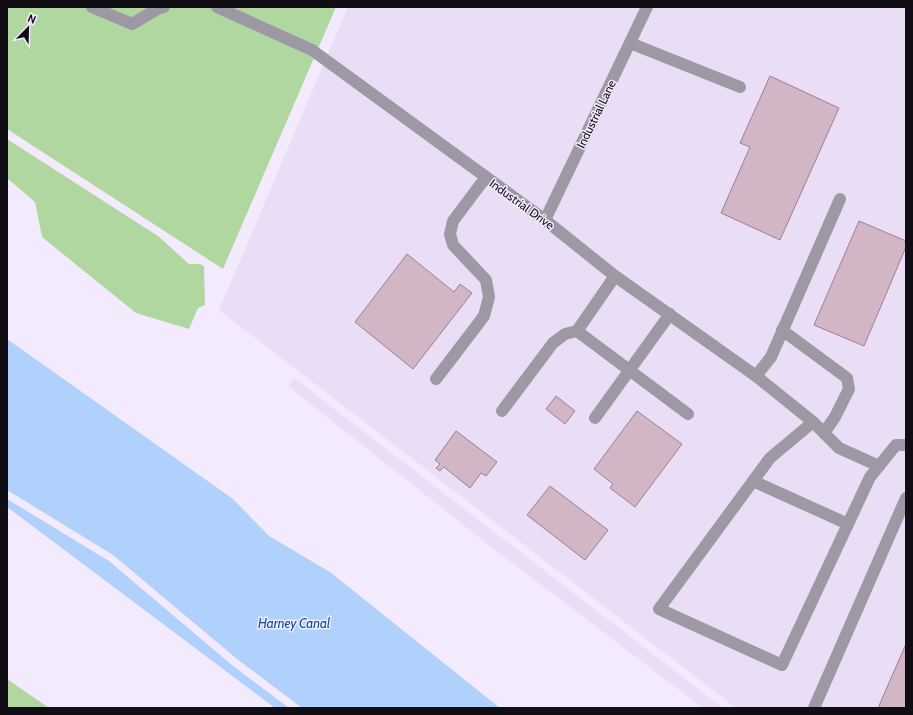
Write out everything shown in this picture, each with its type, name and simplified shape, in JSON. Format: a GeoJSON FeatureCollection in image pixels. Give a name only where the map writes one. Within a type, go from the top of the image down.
{"type":"FeatureCollection","features":[{"type":"Feature","properties":{"kind":"street"},"geometry":{"type":"LineString","coordinates":[[92,7],[132,24],[159,8],[164,7]]}},
{"type":"Feature","properties":{"kind":"street","name":"Industrial Drive"},"geometry":{"type":"LineString","coordinates":[[217,7],[312,50],[545,220],[615,276],[756,376],[813,422],[839,448],[879,466]]}},
{"type":"Feature","properties":{"kind":"street","name":"Industrial Lane"},"geometry":{"type":"LineString","coordinates":[[545,220],[647,7]]}},
{"type":"Feature","properties":{"kind":"street"},"geometry":{"type":"LineString","coordinates":[[630,43],[740,87]]}},
{"type":"Feature","properties":{"kind":"street"},"geometry":{"type":"LineString","coordinates":[[436,379],[484,316],[489,297],[486,280],[453,245],[450,234],[453,221],[486,177]]}},
{"type":"Feature","properties":{"kind":"street"},"geometry":{"type":"LineString","coordinates":[[756,376],[771,357],[840,199]]}},
{"type":"Feature","properties":{"kind":"street"},"geometry":{"type":"LineString","coordinates":[[502,411],[553,343],[565,334],[577,331],[615,276]]}},
{"type":"Feature","properties":{"kind":"street"},"geometry":{"type":"LineString","coordinates":[[595,418],[670,314]]}},
{"type":"Feature","properties":{"kind":"street"},"geometry":{"type":"LineString","coordinates":[[782,330],[847,378],[849,389],[835,417],[824,433]]}},
{"type":"Feature","properties":{"kind":"street"},"geometry":{"type":"LineString","coordinates":[[577,331],[688,414]]}},
{"type":"Feature","properties":{"kind":"street"},"geometry":{"type":"LineString","coordinates":[[813,422],[770,458],[659,609],[782,665],[870,477],[896,445],[906,445]]}},
{"type":"Feature","properties":{"kind":"street"},"geometry":{"type":"LineString","coordinates":[[753,481],[848,524]]}},
{"type":"Feature","properties":{"kind":"street"},"geometry":{"type":"LineString","coordinates":[[814,708],[906,498]]}},
{"type":"Feature","properties":{"kind":"shaded area"},"geometry":{"type":"Polygon","coordinates":[[[348,7],[906,7],[906,708],[736,708],[219,310],[348,7]]]}},
{"type":"Feature","properties":{"kind":"shaded area"},"geometry":{"type":"Polygon","coordinates":[[[294,378],[723,708],[703,708],[486,543],[288,386],[294,378]]]}},
{"type":"Feature","properties":{"kind":"green space"},"geometry":{"type":"Polygon","coordinates":[[[7,7],[336,7],[223,269],[7,129],[7,7]]]}},
{"type":"Feature","properties":{"kind":"green space"},"geometry":{"type":"Polygon","coordinates":[[[7,139],[158,236],[189,264],[200,264],[204,266],[205,305],[198,308],[189,329],[136,313],[42,237],[35,202],[7,178],[7,139]]]}},
{"type":"Feature","properties":{"kind":"green space"},"geometry":{"type":"Polygon","coordinates":[[[7,679],[49,708],[7,708],[7,679]]]}},
{"type":"Feature","properties":{"kind":"water","name":"Harney Canal"},"geometry":{"type":"Polygon","coordinates":[[[7,339],[233,499],[269,536],[330,572],[500,708],[302,708],[237,659],[113,555],[7,490],[7,339]]]}},
{"type":"Feature","properties":{"kind":"water"},"geometry":{"type":"Polygon","coordinates":[[[7,499],[109,561],[233,666],[289,708],[275,708],[7,507],[7,499]]]}},
{"type":"Feature","properties":{"kind":"building"},"geometry":{"type":"Polygon","coordinates":[[[770,76],[839,108],[780,240],[721,213],[750,147],[740,143],[770,76]]]}},
{"type":"Feature","properties":{"kind":"building"},"geometry":{"type":"Polygon","coordinates":[[[859,221],[906,241],[906,247],[864,346],[814,325],[859,221]]]}},
{"type":"Feature","properties":{"kind":"building"},"geometry":{"type":"Polygon","coordinates":[[[407,254],[454,292],[460,284],[472,293],[413,369],[355,322],[407,254]]]}},
{"type":"Feature","properties":{"kind":"building"},"geometry":{"type":"Polygon","coordinates":[[[556,396],[575,411],[565,424],[546,409],[556,396]]]}},
{"type":"Feature","properties":{"kind":"building"},"geometry":{"type":"Polygon","coordinates":[[[637,411],[682,444],[635,507],[610,488],[613,484],[594,469],[637,411]]]}},
{"type":"Feature","properties":{"kind":"building"},"geometry":{"type":"Polygon","coordinates":[[[456,431],[497,462],[486,476],[481,473],[470,488],[444,467],[440,471],[436,468],[440,464],[435,460],[456,431]]]}},
{"type":"Feature","properties":{"kind":"building"},"geometry":{"type":"Polygon","coordinates":[[[550,486],[608,530],[585,560],[527,515],[550,486]]]}},
{"type":"Feature","properties":{"kind":"building"},"geometry":{"type":"Polygon","coordinates":[[[906,644],[906,708],[878,708],[906,644]]]}}]}
